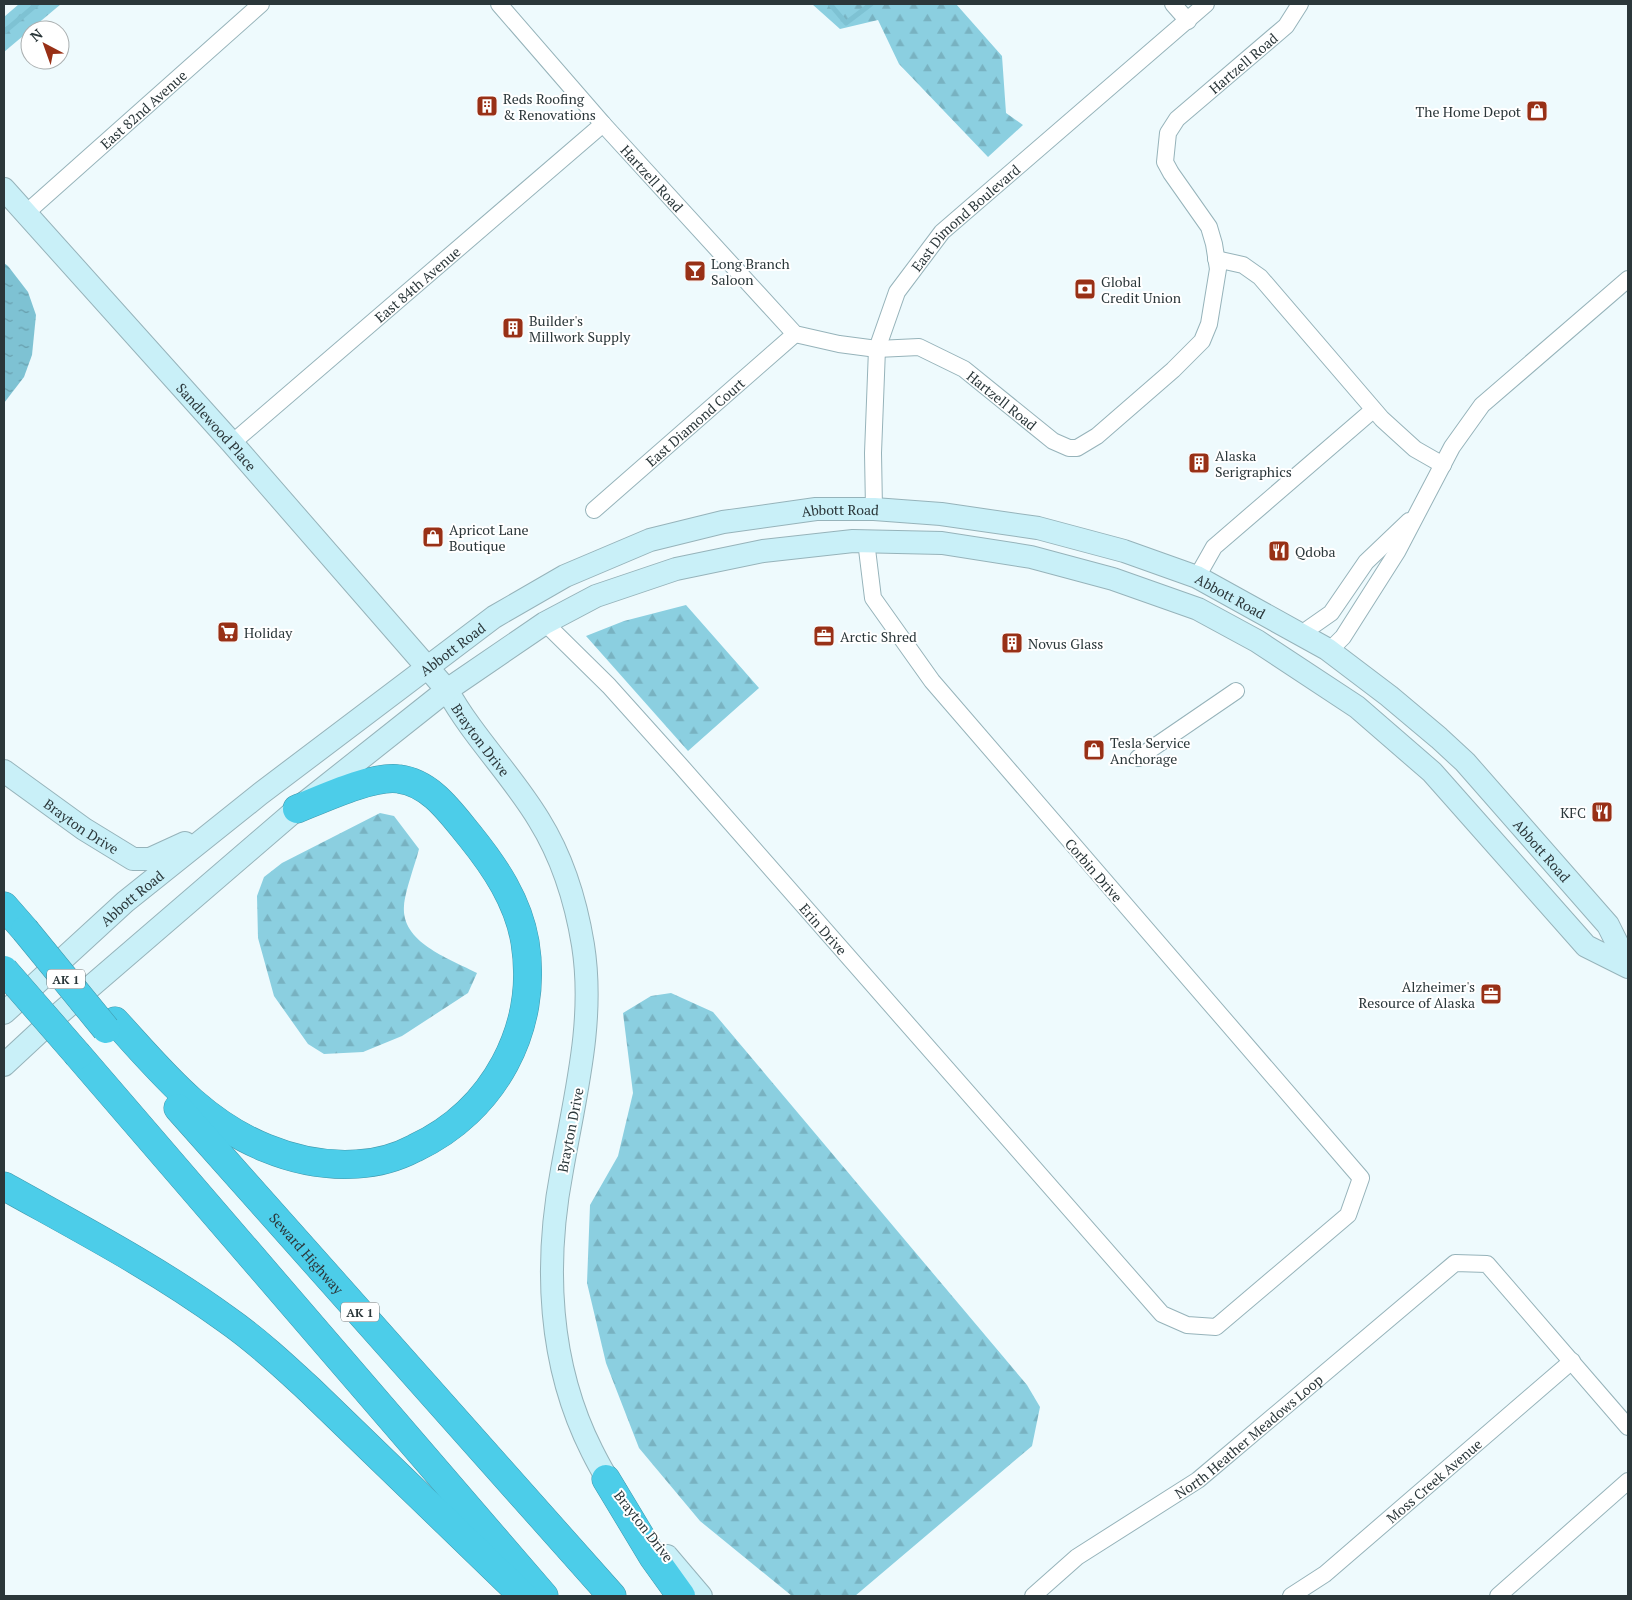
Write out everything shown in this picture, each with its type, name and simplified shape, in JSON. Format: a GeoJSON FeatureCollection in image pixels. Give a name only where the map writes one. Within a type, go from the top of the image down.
{"type":"FeatureCollection","features":[{"type":"Feature","properties":{"kind":"highway"},"geometry":{"type":"LineString","coordinates":[[111,1025],[208,1116],[232,1132],[266,1148],[314,1163],[358,1164],[383,1160],[407,1152],[430,1142],[463,1119],[478,1104],[503,1069],[523,1013],[527,988],[527,960],[520,921],[507,889],[498,873],[472,838],[440,801],[422,787],[405,780],[398,778],[378,780],[297,809]]}},
{"type":"Feature","properties":{"kind":"highway","name":"Seward Highway"},"geometry":{"type":"LineString","coordinates":[[4,906],[111,1025],[612,1596]]}},
{"type":"Feature","properties":{"kind":"highway","name":"AK 1"},"geometry":{"type":"LineString","coordinates":[[4,970],[544,1596]]}},
{"type":"Feature","properties":{"kind":"highway"},"geometry":{"type":"LineString","coordinates":[[4,1186],[111,1246],[227,1319],[310,1390],[523,1596]]}},
{"type":"Feature","properties":{"kind":"highway"},"geometry":{"type":"LineString","coordinates":[[606,1479],[653,1558],[681,1596]]}},
{"type":"Feature","properties":{"kind":"main road","name":"Sandlewood Place"},"geometry":{"type":"LineString","coordinates":[[4,189],[232,443],[403,638],[427,668]]}},
{"type":"Feature","properties":{"kind":"main road","name":"Abbott Road"},"geometry":{"type":"LineString","coordinates":[[4,1013],[125,902],[494,617],[565,576],[650,540],[723,522],[816,509],[874,509],[941,514],[1038,528],[1124,551],[1197,577],[1300,634],[1328,650],[1389,696],[1465,762],[1608,925],[1628,966]]}},
{"type":"Feature","properties":{"kind":"main road"},"geometry":{"type":"LineString","coordinates":[[866,541],[874,509]]}},
{"type":"Feature","properties":{"kind":"main road","name":"Abbott Road"},"geometry":{"type":"LineString","coordinates":[[4,1065],[60,1013],[297,809],[447,690],[546,623],[596,596],[676,569],[763,551],[853,541],[942,543],[1032,556],[1113,579],[1198,609],[1260,643],[1357,707],[1432,772],[1586,946],[1628,966]]}},
{"type":"Feature","properties":{"kind":"main road"},"geometry":{"type":"LineString","coordinates":[[1198,609],[1223,610],[1246,620],[1291,646],[1306,650],[1328,650]]}},
{"type":"Feature","properties":{"kind":"main road","name":"Brayton Drive"},"geometry":{"type":"LineString","coordinates":[[427,668],[447,690],[459,712],[521,793],[542,824],[561,864],[579,922],[586,964],[586,1024],[579,1084],[557,1200],[553,1245],[552,1290],[558,1350],[565,1379],[584,1435],[606,1479],[660,1548],[701,1596]]}},
{"type":"Feature","properties":{"kind":"main road","name":"Brayton Drive"},"geometry":{"type":"LineString","coordinates":[[4,771],[84,828],[133,859],[150,859],[220,827]]}},
{"type":"Feature","properties":{"kind":"street","name":"East 82nd Avenue"},"geometry":{"type":"LineString","coordinates":[[25,214],[261,4]]}},
{"type":"Feature","properties":{"kind":"street","name":"Hartzell Road"},"geometry":{"type":"LineString","coordinates":[[499,4],[603,124],[795,334],[838,344],[876,349],[919,347],[964,369],[1053,441],[1069,448],[1077,448],[1097,436],[1202,341],[1210,324],[1218,269],[1214,244],[1208,227],[1165,162],[1168,133],[1177,119],[1286,26],[1300,4]]}},
{"type":"Feature","properties":{"kind":"street"},"geometry":{"type":"LineString","coordinates":[[1173,4],[1188,20]]}},
{"type":"Feature","properties":{"kind":"street","name":"East Dimond Boulevard"},"geometry":{"type":"LineString","coordinates":[[874,509],[873,453],[876,349],[897,292],[942,232],[1206,4]]}},
{"type":"Feature","properties":{"kind":"street","name":"East 84th Avenue"},"geometry":{"type":"LineString","coordinates":[[232,443],[603,124]]}},
{"type":"Feature","properties":{"kind":"street"},"geometry":{"type":"LineString","coordinates":[[1216,259],[1243,265],[1260,277],[1373,410],[1415,449],[1443,465]]}},
{"type":"Feature","properties":{"kind":"street"},"geometry":{"type":"LineString","coordinates":[[1328,650],[1346,633],[1397,552],[1452,448],[1482,406],[1628,279]]}},
{"type":"Feature","properties":{"kind":"street","name":"East Diamond Court"},"geometry":{"type":"LineString","coordinates":[[594,510],[795,334]]}},
{"type":"Feature","properties":{"kind":"street"},"geometry":{"type":"LineString","coordinates":[[1197,577],[1214,546],[1373,410]]}},
{"type":"Feature","properties":{"kind":"street"},"geometry":{"type":"LineString","coordinates":[[1300,634],[1331,613],[1366,562],[1418,513]]}},
{"type":"Feature","properties":{"kind":"street","name":"Corbin Drive"},"geometry":{"type":"LineString","coordinates":[[866,541],[873,598],[932,681],[1361,1178]]}},
{"type":"Feature","properties":{"kind":"street","name":"Erin Drive"},"geometry":{"type":"LineString","coordinates":[[546,623],[608,686],[680,765],[1162,1314],[1187,1325],[1216,1327],[1348,1215],[1361,1178]]}},
{"type":"Feature","properties":{"kind":"street"},"geometry":{"type":"LineString","coordinates":[[1138,758],[1236,691]]}},
{"type":"Feature","properties":{"kind":"street","name":"North Heather Meadows Loop"},"geometry":{"type":"LineString","coordinates":[[1034,1596],[1077,1557],[1198,1480],[1455,1263],[1487,1264],[1572,1361]]}},
{"type":"Feature","properties":{"kind":"street"},"geometry":{"type":"LineString","coordinates":[[1572,1361],[1628,1427]]}},
{"type":"Feature","properties":{"kind":"street","name":"Moss Creek Avenue"},"geometry":{"type":"LineString","coordinates":[[1291,1596],[1325,1574],[1572,1361]]}},
{"type":"Feature","properties":{"kind":"street"},"geometry":{"type":"LineString","coordinates":[[1498,1596],[1628,1481]]}},
{"type":"Feature","properties":{"kind":"green space"},"geometry":{"type":"Polygon","coordinates":[[[19,4],[61,4],[42,20],[20,20],[20,39],[4,52],[4,17],[19,4]]]}},
{"type":"Feature","properties":{"kind":"green space"},"geometry":{"type":"Polygon","coordinates":[[[812,4],[956,4],[1002,56],[1006,113],[1023,125],[988,157],[899,64],[878,20],[840,29],[812,4]]]}},
{"type":"Feature","properties":{"kind":"green space"},"geometry":{"type":"Polygon","coordinates":[[[686,605],[759,688],[688,751],[586,636],[624,621],[686,605]]]}},
{"type":"Feature","properties":{"kind":"green space"},"geometry":{"type":"Polygon","coordinates":[[[380,813],[394,816],[419,849],[404,906],[405,919],[410,930],[430,948],[477,973],[468,993],[402,1036],[363,1052],[324,1054],[308,1044],[274,996],[258,938],[257,896],[264,877],[282,863],[380,813]]]}},
{"type":"Feature","properties":{"kind":"green space"},"geometry":{"type":"Polygon","coordinates":[[[671,993],[713,1012],[1027,1385],[1040,1407],[1032,1446],[855,1596],[792,1596],[700,1521],[639,1448],[606,1363],[587,1283],[590,1205],[618,1156],[633,1093],[623,1013],[651,996],[671,993]]]}},
{"type":"Feature","properties":{"kind":"water"},"geometry":{"type":"Polygon","coordinates":[[[4,263],[28,292],[36,315],[32,355],[24,377],[4,403],[4,263]]]}},
{"type":"Feature","properties":{"kind":"waterway"},"geometry":{"type":"LineString","coordinates":[[4,32],[37,4]]}},
{"type":"Feature","properties":{"kind":"waterway"},"geometry":{"type":"LineString","coordinates":[[830,4],[846,23],[871,4]]}},
{"type":"Feature","properties":{"kind":"place","name":"Reds Roofing & Renovations"},"geometry":{"type":"Point","coordinates":[487,106]}},
{"type":"Feature","properties":{"kind":"place","name":"The Home Depot"},"geometry":{"type":"Point","coordinates":[1537,111]}},
{"type":"Feature","properties":{"kind":"place","name":"Long Branch Saloon"},"geometry":{"type":"Point","coordinates":[695,271]}},
{"type":"Feature","properties":{"kind":"place","name":"Global Credit Union"},"geometry":{"type":"Point","coordinates":[1085,289]}},
{"type":"Feature","properties":{"kind":"place","name":"Builder's Millwork Supply"},"geometry":{"type":"Point","coordinates":[513,328]}},
{"type":"Feature","properties":{"kind":"place","name":"Alaska Serigraphics"},"geometry":{"type":"Point","coordinates":[1199,463]}},
{"type":"Feature","properties":{"kind":"place","name":"Apricot Lane Boutique"},"geometry":{"type":"Point","coordinates":[433,537]}},
{"type":"Feature","properties":{"kind":"place","name":"Qdoba"},"geometry":{"type":"Point","coordinates":[1279,551]}},
{"type":"Feature","properties":{"kind":"place","name":"Holiday"},"geometry":{"type":"Point","coordinates":[228,632]}},
{"type":"Feature","properties":{"kind":"place","name":"Arctic Shred"},"geometry":{"type":"Point","coordinates":[824,636]}},
{"type":"Feature","properties":{"kind":"place","name":"Novus Glass"},"geometry":{"type":"Point","coordinates":[1012,643]}},
{"type":"Feature","properties":{"kind":"place","name":"Tesla Service Anchorage"},"geometry":{"type":"Point","coordinates":[1094,750]}},
{"type":"Feature","properties":{"kind":"place","name":"KFC"},"geometry":{"type":"Point","coordinates":[1602,812]}},
{"type":"Feature","properties":{"kind":"place","name":"Alzheimer's Resource of Alaska"},"geometry":{"type":"Point","coordinates":[1491,994]}}]}
